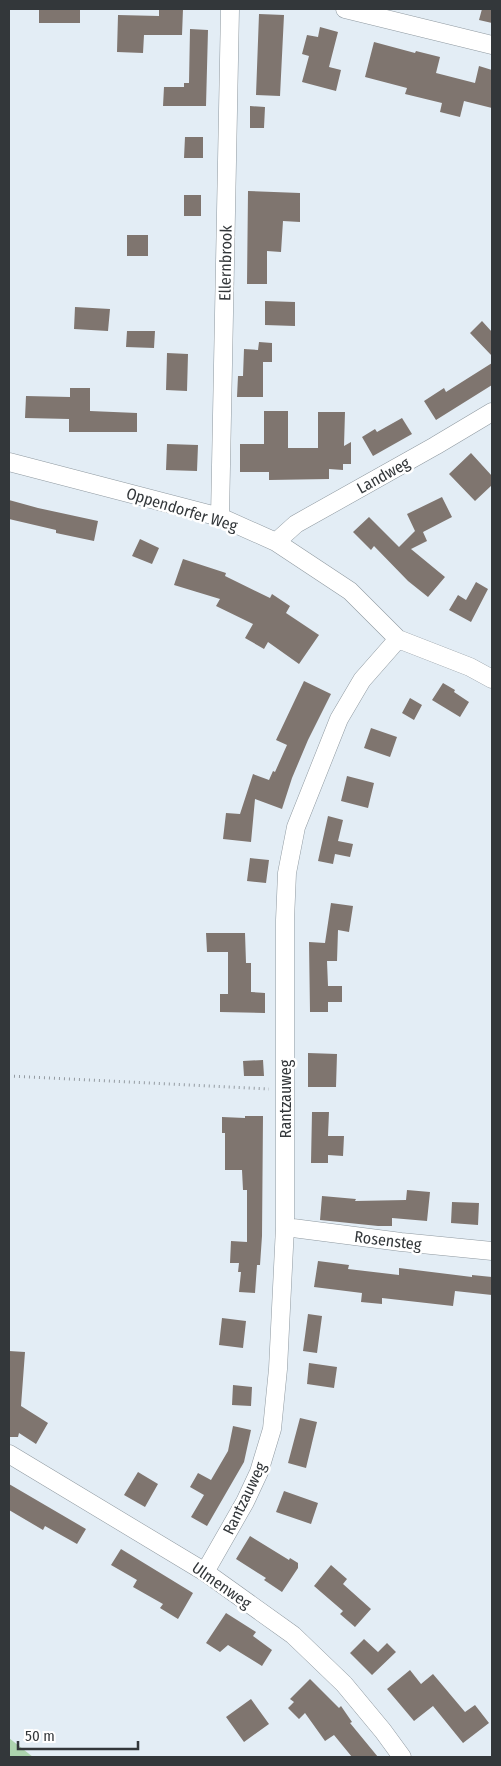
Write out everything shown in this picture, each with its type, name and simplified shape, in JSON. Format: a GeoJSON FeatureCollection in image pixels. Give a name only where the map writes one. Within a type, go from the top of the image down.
{"type":"FeatureCollection","features":[{"type":"Feature","properties":{"kind":"street","name":"Ellernbrook"},"geometry":{"type":"LineString","coordinates":[[220,516],[230,9]]}},
{"type":"Feature","properties":{"kind":"street"},"geometry":{"type":"LineString","coordinates":[[344,9],[492,46]]}},
{"type":"Feature","properties":{"kind":"street","name":"Landweg"},"geometry":{"type":"LineString","coordinates":[[276,542],[296,524],[436,446],[492,412]]}},
{"type":"Feature","properties":{"kind":"street","name":"Oppendorfer Weg"},"geometry":{"type":"LineString","coordinates":[[9,462],[220,516],[276,542],[350,591],[398,639],[470,667],[492,679]]}},
{"type":"Feature","properties":{"kind":"street","name":"Rantzauweg"},"geometry":{"type":"LineString","coordinates":[[205,1572],[245,1502],[259,1472],[272,1429],[278,1369],[285,1227],[284,1090],[287,873],[296,827],[339,719],[362,680],[398,639]]}},
{"type":"Feature","properties":{"kind":"street","name":"Rosensteg"},"geometry":{"type":"LineString","coordinates":[[285,1227],[401,1242],[492,1250]]}},
{"type":"Feature","properties":{"kind":"street","name":"Ulmenweg"},"geometry":{"type":"LineString","coordinates":[[9,1454],[205,1572],[293,1635],[320,1660],[362,1706],[402,1757]]}},
{"type":"Feature","properties":{"kind":"path"},"geometry":{"type":"LineString","coordinates":[[9,1076],[284,1090]]}},
{"type":"Feature","properties":{"kind":"green space"},"geometry":{"type":"Polygon","coordinates":[[[9,1738],[33,1757],[9,1757],[9,1738]]]}},
{"type":"Feature","properties":{"kind":"building"},"geometry":{"type":"Polygon","coordinates":[[[39,9],[80,9],[80,23],[39,23],[39,9]]]}},
{"type":"Feature","properties":{"kind":"building"},"geometry":{"type":"Polygon","coordinates":[[[159,9],[183,9],[182,35],[144,35],[143,53],[117,52],[118,15],[159,16],[159,9]]]}},
{"type":"Feature","properties":{"kind":"building"},"geometry":{"type":"Polygon","coordinates":[[[482,9],[492,9],[492,23],[479,20],[482,9]]]}},
{"type":"Feature","properties":{"kind":"building"},"geometry":{"type":"Polygon","coordinates":[[[259,14],[284,15],[280,96],[256,95],[259,14]]]}},
{"type":"Feature","properties":{"kind":"building"},"geometry":{"type":"Polygon","coordinates":[[[320,27],[338,32],[329,67],[341,70],[336,91],[302,82],[309,56],[302,54],[307,35],[318,37],[320,27]]]}},
{"type":"Feature","properties":{"kind":"building"},"geometry":{"type":"Polygon","coordinates":[[[190,29],[208,30],[206,106],[163,106],[164,87],[184,87],[184,83],[189,83],[190,29]]]}},
{"type":"Feature","properties":{"kind":"building"},"geometry":{"type":"Polygon","coordinates":[[[374,42],[415,53],[416,51],[440,57],[436,73],[475,83],[479,66],[492,70],[492,108],[464,101],[460,117],[440,112],[442,103],[405,94],[407,88],[365,77],[374,42]]]}},
{"type":"Feature","properties":{"kind":"building"},"geometry":{"type":"Polygon","coordinates":[[[250,106],[265,107],[264,128],[250,128],[250,106]]]}},
{"type":"Feature","properties":{"kind":"building"},"geometry":{"type":"Polygon","coordinates":[[[185,137],[203,137],[203,158],[184,158],[185,137]]]}},
{"type":"Feature","properties":{"kind":"building"},"geometry":{"type":"Polygon","coordinates":[[[248,191],[300,193],[300,222],[283,221],[281,252],[267,251],[267,284],[247,284],[248,191]]]}},
{"type":"Feature","properties":{"kind":"building"},"geometry":{"type":"Polygon","coordinates":[[[184,195],[201,195],[201,216],[184,216],[184,195]]]}},
{"type":"Feature","properties":{"kind":"building"},"geometry":{"type":"Polygon","coordinates":[[[127,235],[148,235],[148,256],[127,256],[127,235]]]}},
{"type":"Feature","properties":{"kind":"building"},"geometry":{"type":"Polygon","coordinates":[[[265,301],[295,302],[295,326],[265,325],[265,301]]]}},
{"type":"Feature","properties":{"kind":"building"},"geometry":{"type":"Polygon","coordinates":[[[75,307],[110,309],[108,331],[74,329],[75,307]]]}},
{"type":"Feature","properties":{"kind":"building"},"geometry":{"type":"Polygon","coordinates":[[[482,321],[492,332],[492,356],[470,333],[482,321]]]}},
{"type":"Feature","properties":{"kind":"building"},"geometry":{"type":"Polygon","coordinates":[[[127,331],[155,331],[154,348],[126,347],[127,331]]]}},
{"type":"Feature","properties":{"kind":"building"},"geometry":{"type":"Polygon","coordinates":[[[259,342],[272,343],[272,362],[263,362],[263,397],[237,397],[238,376],[243,376],[244,349],[258,350],[259,342]]]}},
{"type":"Feature","properties":{"kind":"building"},"geometry":{"type":"Polygon","coordinates":[[[167,353],[188,354],[187,391],[166,390],[167,353]]]}},
{"type":"Feature","properties":{"kind":"building"},"geometry":{"type":"Polygon","coordinates":[[[492,363],[492,385],[436,420],[424,401],[444,388],[446,392],[492,363]]]}},
{"type":"Feature","properties":{"kind":"building"},"geometry":{"type":"Polygon","coordinates":[[[70,388],[90,388],[90,411],[137,413],[137,432],[69,432],[69,419],[25,418],[26,396],[70,397],[70,388]]]}},
{"type":"Feature","properties":{"kind":"building"},"geometry":{"type":"Polygon","coordinates":[[[264,411],[288,411],[288,448],[318,448],[318,412],[345,412],[344,446],[351,442],[351,464],[343,464],[343,470],[329,469],[329,479],[269,480],[269,472],[240,472],[240,444],[264,444],[264,411]]]}},
{"type":"Feature","properties":{"kind":"building"},"geometry":{"type":"Polygon","coordinates":[[[402,418],[412,434],[373,456],[362,437],[375,429],[377,432],[402,418]]]}},
{"type":"Feature","properties":{"kind":"building"},"geometry":{"type":"Polygon","coordinates":[[[167,444],[198,445],[197,471],[166,470],[167,444]]]}},
{"type":"Feature","properties":{"kind":"building"},"geometry":{"type":"Polygon","coordinates":[[[471,453],[492,476],[492,485],[475,501],[449,474],[471,453]]]}},
{"type":"Feature","properties":{"kind":"building"},"geometry":{"type":"Polygon","coordinates":[[[442,497],[452,517],[423,532],[427,541],[411,549],[445,577],[428,597],[408,581],[374,546],[371,550],[353,532],[369,517],[399,547],[415,531],[407,514],[442,497]]]}},
{"type":"Feature","properties":{"kind":"building"},"geometry":{"type":"Polygon","coordinates":[[[9,500],[98,521],[94,541],[56,533],[56,530],[9,519],[9,500]]]}},
{"type":"Feature","properties":{"kind":"building"},"geometry":{"type":"Polygon","coordinates":[[[140,539],[159,548],[152,564],[132,556],[140,539]]]}},
{"type":"Feature","properties":{"kind":"building"},"geometry":{"type":"Polygon","coordinates":[[[183,559],[226,573],[225,576],[270,598],[272,594],[290,606],[286,613],[319,635],[299,664],[268,642],[264,649],[245,638],[253,624],[216,606],[220,599],[174,585],[183,559]]]}},
{"type":"Feature","properties":{"kind":"building"},"geometry":{"type":"Polygon","coordinates":[[[476,582],[488,589],[471,622],[449,610],[458,595],[466,600],[476,582]]]}},
{"type":"Feature","properties":{"kind":"building"},"geometry":{"type":"Polygon","coordinates":[[[304,681],[331,694],[308,740],[292,778],[282,809],[255,799],[251,842],[223,839],[226,813],[240,814],[253,774],[269,780],[273,771],[275,772],[287,745],[276,740],[304,681]]]}},
{"type":"Feature","properties":{"kind":"building"},"geometry":{"type":"Polygon","coordinates":[[[443,683],[469,702],[460,717],[432,700],[443,683]]]}},
{"type":"Feature","properties":{"kind":"building"},"geometry":{"type":"Polygon","coordinates":[[[410,698],[422,705],[414,720],[402,713],[410,698]]]}},
{"type":"Feature","properties":{"kind":"building"},"geometry":{"type":"Polygon","coordinates":[[[371,728],[397,737],[390,757],[364,748],[371,728]]]}},
{"type":"Feature","properties":{"kind":"building"},"geometry":{"type":"Polygon","coordinates":[[[347,776],[374,783],[368,808],[341,801],[347,776]]]}},
{"type":"Feature","properties":{"kind":"building"},"geometry":{"type":"Polygon","coordinates":[[[328,816],[343,820],[338,841],[353,844],[350,857],[335,854],[333,864],[318,861],[328,816]]]}},
{"type":"Feature","properties":{"kind":"building"},"geometry":{"type":"Polygon","coordinates":[[[250,858],[269,860],[266,883],[247,881],[250,858]]]}},
{"type":"Feature","properties":{"kind":"building"},"geometry":{"type":"Polygon","coordinates":[[[331,903],[353,906],[349,932],[338,930],[337,961],[327,961],[328,986],[342,986],[342,1002],[328,1002],[328,1012],[310,1012],[309,942],[325,943],[331,903]]]}},
{"type":"Feature","properties":{"kind":"building"},"geometry":{"type":"Polygon","coordinates":[[[206,933],[245,933],[246,963],[251,963],[251,992],[265,993],[265,1013],[220,1012],[220,994],[228,994],[228,952],[207,952],[206,933]]]}},
{"type":"Feature","properties":{"kind":"building"},"geometry":{"type":"Polygon","coordinates":[[[308,1053],[337,1054],[336,1087],[308,1087],[308,1053]]]}},
{"type":"Feature","properties":{"kind":"building"},"geometry":{"type":"Polygon","coordinates":[[[263,1060],[264,1076],[244,1076],[243,1061],[263,1060]]]}},
{"type":"Feature","properties":{"kind":"building"},"geometry":{"type":"Polygon","coordinates":[[[312,1112],[329,1112],[328,1136],[344,1136],[343,1156],[328,1155],[328,1163],[311,1163],[312,1112]]]}},
{"type":"Feature","properties":{"kind":"building"},"geometry":{"type":"Polygon","coordinates":[[[245,1116],[263,1116],[262,1236],[260,1265],[257,1265],[255,1293],[239,1292],[241,1272],[238,1272],[239,1263],[230,1263],[231,1241],[247,1242],[247,1190],[243,1190],[242,1170],[225,1170],[225,1133],[222,1133],[222,1117],[245,1118],[245,1116]]]}},
{"type":"Feature","properties":{"kind":"building"},"geometry":{"type":"Polygon","coordinates":[[[407,1190],[430,1192],[427,1221],[392,1218],[392,1226],[378,1226],[320,1220],[322,1196],[356,1199],[355,1201],[406,1200],[407,1190]]]}},
{"type":"Feature","properties":{"kind":"building"},"geometry":{"type":"Polygon","coordinates":[[[452,1202],[479,1203],[478,1225],[451,1223],[452,1202]]]}},
{"type":"Feature","properties":{"kind":"building"},"geometry":{"type":"Polygon","coordinates":[[[318,1261],[349,1265],[348,1269],[399,1275],[399,1268],[472,1277],[472,1275],[492,1277],[492,1295],[455,1291],[453,1306],[382,1298],[382,1304],[361,1302],[362,1293],[314,1287],[318,1261]]]}},
{"type":"Feature","properties":{"kind":"building"},"geometry":{"type":"Polygon","coordinates":[[[308,1314],[322,1316],[317,1353],[303,1351],[308,1314]]]}},
{"type":"Feature","properties":{"kind":"building"},"geometry":{"type":"Polygon","coordinates":[[[222,1318],[246,1321],[243,1348],[219,1345],[222,1318]]]}},
{"type":"Feature","properties":{"kind":"building"},"geometry":{"type":"Polygon","coordinates":[[[9,1351],[25,1352],[21,1406],[48,1423],[36,1444],[19,1433],[18,1437],[9,1437],[9,1351]]]}},
{"type":"Feature","properties":{"kind":"building"},"geometry":{"type":"Polygon","coordinates":[[[309,1363],[337,1367],[334,1388],[307,1384],[309,1363]]]}},
{"type":"Feature","properties":{"kind":"building"},"geometry":{"type":"Polygon","coordinates":[[[233,1385],[252,1387],[251,1406],[232,1405],[233,1385]]]}},
{"type":"Feature","properties":{"kind":"building"},"geometry":{"type":"Polygon","coordinates":[[[300,1418],[317,1422],[306,1468],[288,1463],[300,1418]]]}},
{"type":"Feature","properties":{"kind":"building"},"geometry":{"type":"Polygon","coordinates":[[[233,1426],[251,1430],[244,1462],[207,1526],[191,1517],[204,1495],[190,1487],[198,1473],[211,1480],[228,1451],[233,1426]]]}},
{"type":"Feature","properties":{"kind":"building"},"geometry":{"type":"Polygon","coordinates":[[[138,1472],[158,1484],[145,1507],[124,1495],[138,1472]]]}},
{"type":"Feature","properties":{"kind":"building"},"geometry":{"type":"Polygon","coordinates":[[[9,1484],[86,1529],[77,1544],[45,1526],[43,1530],[9,1510],[9,1484]]]}},
{"type":"Feature","properties":{"kind":"building"},"geometry":{"type":"Polygon","coordinates":[[[284,1491],[318,1503],[311,1524],[276,1512],[284,1491]]]}},
{"type":"Feature","properties":{"kind":"building"},"geometry":{"type":"Polygon","coordinates":[[[250,1536],[289,1560],[290,1558],[298,1563],[298,1568],[282,1592],[264,1580],[266,1578],[236,1559],[250,1536]]]}},
{"type":"Feature","properties":{"kind":"building"},"geometry":{"type":"Polygon","coordinates":[[[121,1549],[193,1593],[178,1619],[160,1608],[163,1604],[133,1587],[137,1580],[111,1565],[121,1549]]]}},
{"type":"Feature","properties":{"kind":"building"},"geometry":{"type":"Polygon","coordinates":[[[331,1565],[347,1579],[343,1584],[371,1609],[355,1627],[340,1614],[343,1611],[314,1586],[331,1565]]]}},
{"type":"Feature","properties":{"kind":"building"},"geometry":{"type":"Polygon","coordinates":[[[226,1613],[256,1632],[253,1636],[272,1650],[262,1666],[228,1645],[220,1652],[206,1643],[226,1613]]]}},
{"type":"Feature","properties":{"kind":"building"},"geometry":{"type":"Polygon","coordinates":[[[364,1639],[378,1652],[387,1643],[396,1652],[372,1675],[350,1653],[364,1639]]]}},
{"type":"Feature","properties":{"kind":"building"},"geometry":{"type":"Polygon","coordinates":[[[410,1670],[421,1684],[433,1674],[465,1712],[475,1705],[489,1723],[463,1743],[433,1706],[414,1721],[387,1689],[410,1670]]]}},
{"type":"Feature","properties":{"kind":"building"},"geometry":{"type":"Polygon","coordinates":[[[310,1679],[339,1708],[341,1706],[352,1722],[350,1723],[378,1757],[352,1757],[334,1735],[325,1741],[305,1713],[299,1719],[288,1708],[294,1702],[290,1699],[310,1679]]]}},
{"type":"Feature","properties":{"kind":"building"},"geometry":{"type":"Polygon","coordinates":[[[251,1699],[269,1724],[244,1742],[226,1717],[251,1699]]]}}]}
